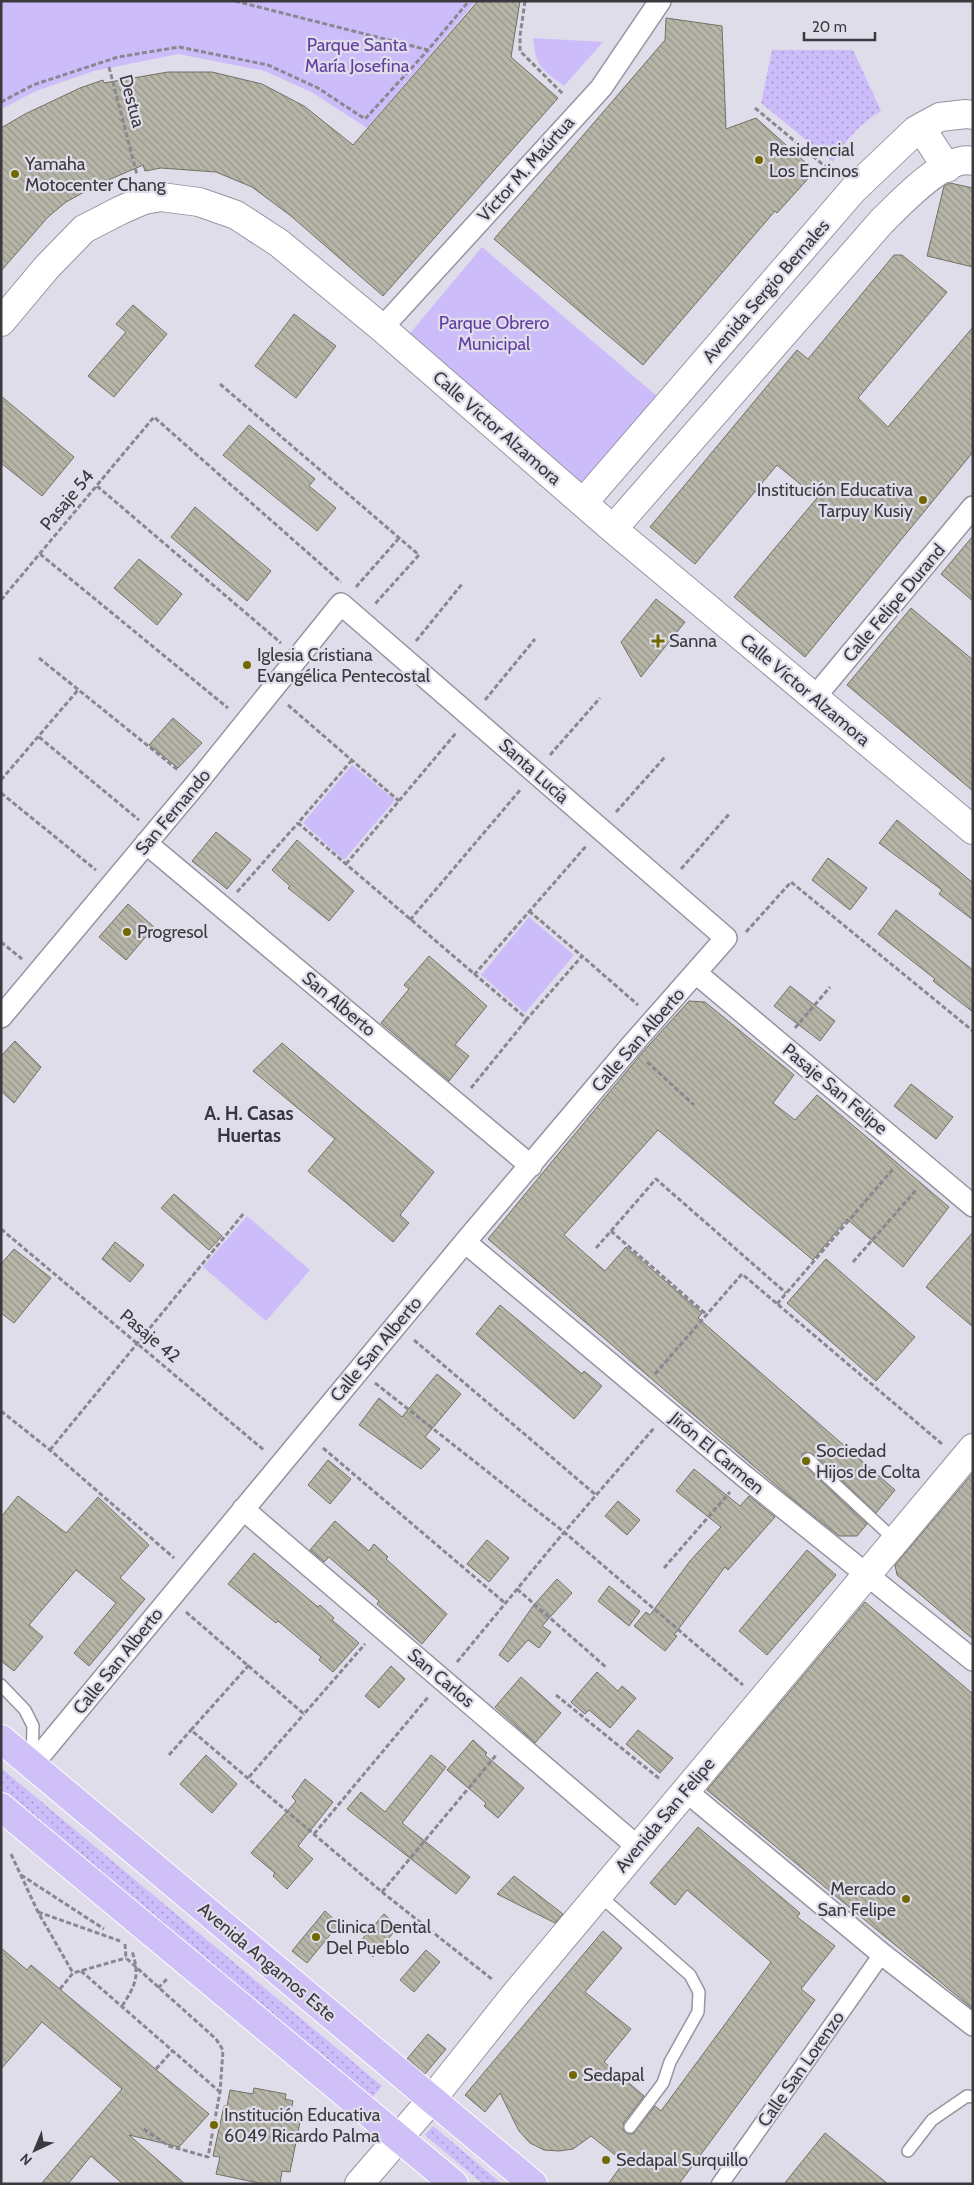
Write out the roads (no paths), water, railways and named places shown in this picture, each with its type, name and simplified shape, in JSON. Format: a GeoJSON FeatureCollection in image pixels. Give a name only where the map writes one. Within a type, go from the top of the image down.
{"type":"FeatureCollection","features":[{"type":"Feature","properties":{"kind":"main road","name":"Avenida Angamos Este"},"geometry":{"type":"LineString","coordinates":[[1,1739],[533,2184]]}},
{"type":"Feature","properties":{"kind":"main road"},"geometry":{"type":"LineString","coordinates":[[1,1807],[399,2136],[454,2184]]}},
{"type":"Feature","properties":{"kind":"street","name":"Víctor M. Maúrtua"},"geometry":{"type":"LineString","coordinates":[[382,328],[579,109],[601,88],[660,1]]}},
{"type":"Feature","properties":{"kind":"street","name":"Avenida Sergio Bernales"},"geometry":{"type":"LineString","coordinates":[[583,503],[853,190],[921,128],[940,117],[973,115]]}},
{"type":"Feature","properties":{"kind":"street"},"geometry":{"type":"LineString","coordinates":[[613,529],[882,221],[924,181],[960,164],[921,128]]}},
{"type":"Feature","properties":{"kind":"street","name":"Calle Víctor Alzamora"},"geometry":{"type":"LineString","coordinates":[[1,322],[47,267],[84,229],[144,200],[161,197],[199,202],[236,215],[279,243],[382,328],[613,529],[973,830]]}},
{"type":"Feature","properties":{"kind":"street","name":"Calle Felipe Durand"},"geometry":{"type":"LineString","coordinates":[[814,698],[973,507]]}},
{"type":"Feature","properties":{"kind":"street","name":"Santa Lucía"},"geometry":{"type":"LineString","coordinates":[[341,604],[726,938]]}},
{"type":"Feature","properties":{"kind":"street","name":"San Fernando"},"geometry":{"type":"LineString","coordinates":[[1,1017],[196,784],[341,604]]}},
{"type":"Feature","properties":{"kind":"street","name":"San Alberto"},"geometry":{"type":"LineString","coordinates":[[150,838],[224,908],[531,1166]]}},
{"type":"Feature","properties":{"kind":"street","name":"Calle San Alberto"},"geometry":{"type":"LineString","coordinates":[[32,1765],[465,1242],[630,1047],[726,938]]}},
{"type":"Feature","properties":{"kind":"street","name":"Pasaje San Felipe"},"geometry":{"type":"LineString","coordinates":[[696,973],[973,1206]]}},
{"type":"Feature","properties":{"kind":"street","name":"Jirón El Carmen"},"geometry":{"type":"LineString","coordinates":[[465,1242],[744,1476],[973,1660]]}},
{"type":"Feature","properties":{"kind":"street","name":"Avenida San Felipe"},"geometry":{"type":"LineString","coordinates":[[358,2184],[432,2099],[514,1996],[967,1454]]}},
{"type":"Feature","properties":{"kind":"street","name":"San Carlos"},"geometry":{"type":"LineString","coordinates":[[243,1509],[639,1848]]}},
{"type":"Feature","properties":{"kind":"street"},"geometry":{"type":"LineString","coordinates":[[683,1793],[973,2025]]}},
{"type":"Feature","properties":{"kind":"street","name":"Calle San Lorenzo"},"geometry":{"type":"LineString","coordinates":[[720,2184],[882,1954]]}},
{"type":"Feature","properties":{"kind":"lane"},"geometry":{"type":"LineString","coordinates":[[808,1459],[896,1540]]}},
{"type":"Feature","properties":{"kind":"lane"},"geometry":{"type":"LineString","coordinates":[[1,1685],[25,1710],[33,1726],[32,1765]]}},
{"type":"Feature","properties":{"kind":"lane"},"geometry":{"type":"LineString","coordinates":[[599,1895],[690,1975],[698,1992],[698,2012],[670,2062],[663,2083],[630,2127]]}},
{"type":"Feature","properties":{"kind":"lane"},"geometry":{"type":"LineString","coordinates":[[908,2151],[932,2120],[967,2096],[973,2097]]}},
{"type":"Feature","properties":{"kind":"place","name":"Residencial Los Encinos"},"geometry":{"type":"Point","coordinates":[759,160]}},
{"type":"Feature","properties":{"kind":"place","name":"Yamaha Motocenter Chang"},"geometry":{"type":"Point","coordinates":[15,174]}},
{"type":"Feature","properties":{"kind":"place","name":"Institución Educativa Tarpuy Kusiy"},"geometry":{"type":"Point","coordinates":[923,500]}},
{"type":"Feature","properties":{"kind":"place","name":"Sanna"},"geometry":{"type":"Point","coordinates":[658,641]}},
{"type":"Feature","properties":{"kind":"place","name":"Iglesia Cristiana Evangélica Pentecostal"},"geometry":{"type":"Point","coordinates":[247,665]}},
{"type":"Feature","properties":{"kind":"place","name":"Progresol"},"geometry":{"type":"Point","coordinates":[127,932]}},
{"type":"Feature","properties":{"kind":"place","name":"Sociedad Hijos de Colta"},"geometry":{"type":"Point","coordinates":[806,1461]}},
{"type":"Feature","properties":{"kind":"place","name":"Mercado San Felipe"},"geometry":{"type":"Point","coordinates":[906,1899]}},
{"type":"Feature","properties":{"kind":"place","name":"Clinica Dental Del Pueblo"},"geometry":{"type":"Point","coordinates":[316,1937]}},
{"type":"Feature","properties":{"kind":"place","name":"Sedapal"},"geometry":{"type":"Point","coordinates":[573,2075]}},
{"type":"Feature","properties":{"kind":"place","name":"Institución Educativa 6049 Ricardo Palma"},"geometry":{"type":"Point","coordinates":[214,2125]}},
{"type":"Feature","properties":{"kind":"place","name":"Sedapal Surquillo"},"geometry":{"type":"Point","coordinates":[606,2160]}},
{"type":"Feature","properties":{"kind":"district","name":"A. H. Casas Huertas"},"geometry":{"type":"Point","coordinates":[249,1124]}},
{"type":"Feature","properties":{"kind":"park label","name":"Parque Santa María Josefina"},"geometry":{"type":"Point","coordinates":[357,55]}},
{"type":"Feature","properties":{"kind":"park label","name":"Parque Obrero Municipal"},"geometry":{"type":"Point","coordinates":[494,333]}}]}
